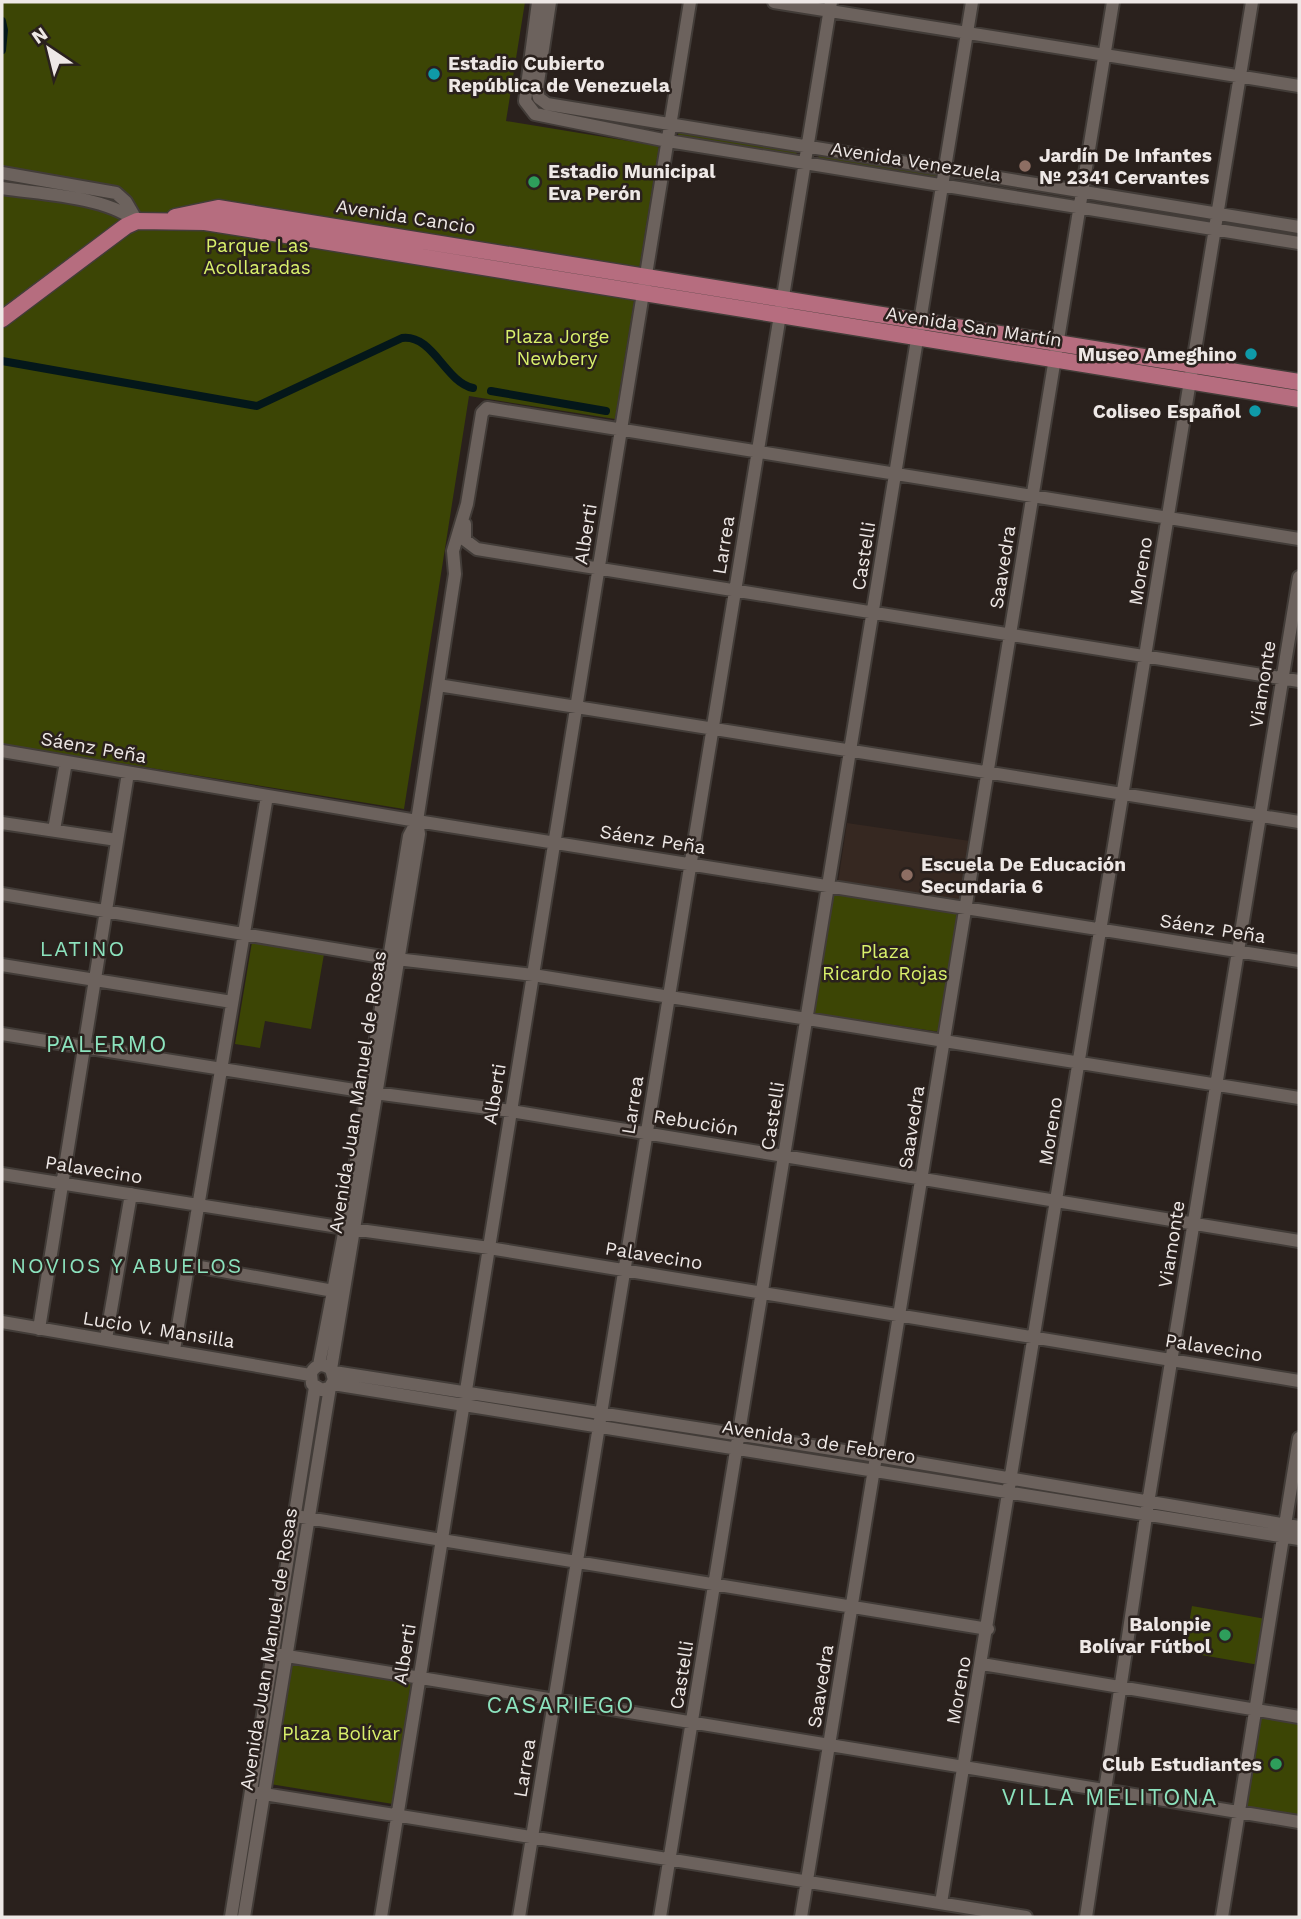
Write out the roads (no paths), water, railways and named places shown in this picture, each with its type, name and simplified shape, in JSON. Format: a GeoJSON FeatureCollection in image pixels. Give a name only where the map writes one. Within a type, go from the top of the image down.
{"type":"FeatureCollection","features":[{"type":"Feature","properties":{"kind":"main road","name":"Avenida Cancio"},"geometry":{"type":"LineString","coordinates":[[160,222],[188,212],[218,208],[646,277]]}},
{"type":"Feature","properties":{"kind":"main road","name":"Avenida Cancio"},"geometry":{"type":"LineString","coordinates":[[137,221],[205,222],[643,294]]}},
{"type":"Feature","properties":{"kind":"main road"},"geometry":{"type":"LineString","coordinates":[[2,319],[118,231],[137,221]]}},
{"type":"Feature","properties":{"kind":"main road"},"geometry":{"type":"LineString","coordinates":[[349,246],[352,228]]}},
{"type":"Feature","properties":{"kind":"main road","name":"Avenida San Martín"},"geometry":{"type":"LineString","coordinates":[[646,277],[1299,382]]}},
{"type":"Feature","properties":{"kind":"main road","name":"Avenida San Martín"},"geometry":{"type":"LineString","coordinates":[[643,294],[1299,399]]}},
{"type":"Feature","properties":{"kind":"street"},"geometry":{"type":"LineString","coordinates":[[538,2],[525,100],[528,108],[539,99],[537,89],[550,2]]}},
{"type":"Feature","properties":{"kind":"street","name":"Alberti"},"geometry":{"type":"LineString","coordinates":[[381,1917],[690,2]]}},
{"type":"Feature","properties":{"kind":"street"},"geometry":{"type":"LineString","coordinates":[[774,2],[830,6],[967,33],[1299,86]]}},
{"type":"Feature","properties":{"kind":"street","name":"Castelli"},"geometry":{"type":"LineString","coordinates":[[660,1917],[972,2]]}},
{"type":"Feature","properties":{"kind":"street","name":"Saavedra"},"geometry":{"type":"LineString","coordinates":[[801,1917],[1113,2]]}},
{"type":"Feature","properties":{"kind":"street","name":"Moreno"},"geometry":{"type":"LineString","coordinates":[[941,1903],[1012,1485],[1252,2]]}},
{"type":"Feature","properties":{"kind":"street","name":"Larrea"},"geometry":{"type":"LineString","coordinates":[[519,1917],[830,6]]}},
{"type":"Feature","properties":{"kind":"street","name":"Avenida Venezuela"},"geometry":{"type":"LineString","coordinates":[[539,99],[547,104],[670,126],[1299,227]]}},
{"type":"Feature","properties":{"kind":"street","name":"Avenida Venezuela"},"geometry":{"type":"LineString","coordinates":[[528,108],[540,116],[668,141],[1299,243]]}},
{"type":"Feature","properties":{"kind":"street"},"geometry":{"type":"LineString","coordinates":[[2,173],[116,193],[126,202],[137,221]]}},
{"type":"Feature","properties":{"kind":"street","name":"Avenida Cancio"},"geometry":{"type":"LineString","coordinates":[[2,188],[116,208],[137,221]]}},
{"type":"Feature","properties":{"kind":"street","name":"Avenida Juan Manuel de Rosas"},"geometry":{"type":"LineString","coordinates":[[244,1917],[259,1793],[301,1517],[393,958],[419,834],[417,821],[456,574],[453,551],[467,504],[482,413],[487,408],[621,429]]}},
{"type":"Feature","properties":{"kind":"street"},"geometry":{"type":"LineString","coordinates":[[621,429],[1299,539]]}},
{"type":"Feature","properties":{"kind":"street"},"geometry":{"type":"LineString","coordinates":[[467,504],[465,540],[477,549],[1299,681]]}},
{"type":"Feature","properties":{"kind":"street"},"geometry":{"type":"LineString","coordinates":[[456,574],[462,558],[477,549]]}},
{"type":"Feature","properties":{"kind":"street","name":"Viamonte"},"geometry":{"type":"LineString","coordinates":[[1086,1917],[1148,1509],[1299,577]]}},
{"type":"Feature","properties":{"kind":"street"},"geometry":{"type":"LineString","coordinates":[[438,685],[1299,822]]}},
{"type":"Feature","properties":{"kind":"street","name":"Sáenz Peña"},"geometry":{"type":"LineString","coordinates":[[2,751],[417,821],[1299,961]]}},
{"type":"Feature","properties":{"kind":"street"},"geometry":{"type":"LineString","coordinates":[[54,830],[66,762]]}},
{"type":"Feature","properties":{"kind":"street"},"geometry":{"type":"LineString","coordinates":[[39,1329],[128,772]]}},
{"type":"Feature","properties":{"kind":"street"},"geometry":{"type":"LineString","coordinates":[[174,1350],[267,796]]}},
{"type":"Feature","properties":{"kind":"street"},"geometry":{"type":"LineString","coordinates":[[2,822],[117,840]]}},
{"type":"Feature","properties":{"kind":"street"},"geometry":{"type":"LineString","coordinates":[[2,894],[393,958],[533,975],[1299,1098]]}},
{"type":"Feature","properties":{"kind":"street"},"geometry":{"type":"LineString","coordinates":[[2,965],[232,1002]]}},
{"type":"Feature","properties":{"kind":"street","name":"Rebución"},"geometry":{"type":"LineString","coordinates":[[2,1034],[371,1093],[511,1111],[1299,1241]]}},
{"type":"Feature","properties":{"kind":"street","name":"Palavecino"},"geometry":{"type":"LineString","coordinates":[[2,1174],[349,1229],[489,1248],[1299,1381]]}},
{"type":"Feature","properties":{"kind":"street"},"geometry":{"type":"LineString","coordinates":[[106,1339],[131,1194]]}},
{"type":"Feature","properties":{"kind":"street"},"geometry":{"type":"LineString","coordinates":[[189,1265],[338,1292]]}},
{"type":"Feature","properties":{"kind":"street","name":"Lucio V. Mansilla"},"geometry":{"type":"LineString","coordinates":[[2,1322],[325,1377]]}},
{"type":"Feature","properties":{"kind":"street","name":"Avenida 3 de Febrero"},"geometry":{"type":"LineString","coordinates":[[325,1377],[739,1441],[877,1456],[1012,1485],[1148,1509],[1290,1529],[1299,1539]]}},
{"type":"Feature","properties":{"kind":"street"},"geometry":{"type":"LineString","coordinates":[[1222,1917],[1255,1709],[1290,1529],[1299,1438]]}},
{"type":"Feature","properties":{"kind":"street","name":"Avenida 3 de Febrero"},"geometry":{"type":"LineString","coordinates":[[739,1441],[875,1470],[1012,1485]]}},
{"type":"Feature","properties":{"kind":"street"},"geometry":{"type":"LineString","coordinates":[[301,1517],[441,1542],[988,1629]]}},
{"type":"Feature","properties":{"kind":"street"},"geometry":{"type":"LineString","coordinates":[[280,1655],[1299,1822]]}},
{"type":"Feature","properties":{"kind":"street"},"geometry":{"type":"LineString","coordinates":[[982,1664],[1299,1717]]}},
{"type":"Feature","properties":{"kind":"street"},"geometry":{"type":"LineString","coordinates":[[259,1793],[1026,1917]]}},
{"type":"Feature","properties":{"kind":"street","name":"Avenida Juan Manuel de Rosas"},"geometry":{"type":"LineString","coordinates":[[231,1917],[259,1793]]}},
{"type":"Feature","properties":{"kind":"waterway"},"geometry":{"type":"LineString","coordinates":[[2,21],[2,50]]}},
{"type":"Feature","properties":{"kind":"waterway"},"geometry":{"type":"LineString","coordinates":[[2,361],[257,406],[402,338],[422,343],[454,377],[473,388]]}},
{"type":"Feature","properties":{"kind":"waterway"},"geometry":{"type":"LineString","coordinates":[[491,391],[606,411]]}},
{"type":"Feature","properties":{"kind":"place","name":"Estadio Cubierto República de Venezuela"},"geometry":{"type":"Point","coordinates":[434,74]}},
{"type":"Feature","properties":{"kind":"place","name":"Jardín De Infantes Nº 2341 Cervantes"},"geometry":{"type":"Point","coordinates":[1025,166]}},
{"type":"Feature","properties":{"kind":"place","name":"Estadio Municipal Eva Perón"},"geometry":{"type":"Point","coordinates":[534,182]}},
{"type":"Feature","properties":{"kind":"place","name":"Museo Ameghino"},"geometry":{"type":"Point","coordinates":[1251,354]}},
{"type":"Feature","properties":{"kind":"place","name":"Coliseo Español"},"geometry":{"type":"Point","coordinates":[1255,411]}},
{"type":"Feature","properties":{"kind":"place","name":"Escuela De Educación Secundaria 6"},"geometry":{"type":"Point","coordinates":[907,875]}},
{"type":"Feature","properties":{"kind":"place","name":"Balonpie Bolívar Fútbol"},"geometry":{"type":"Point","coordinates":[1225,1635]}},
{"type":"Feature","properties":{"kind":"place","name":"Club Estudiantes"},"geometry":{"type":"Point","coordinates":[1276,1764]}},
{"type":"Feature","properties":{"kind":"district","name":"LATINO"},"geometry":{"type":"Point","coordinates":[83,949]}},
{"type":"Feature","properties":{"kind":"district","name":"PALERMO"},"geometry":{"type":"Point","coordinates":[107,1044]}},
{"type":"Feature","properties":{"kind":"district","name":"NOVIOS Y ABUELOS"},"geometry":{"type":"Point","coordinates":[127,1266]}},
{"type":"Feature","properties":{"kind":"district","name":"CASARIEGO"},"geometry":{"type":"Point","coordinates":[561,1705]}},
{"type":"Feature","properties":{"kind":"district","name":"VILLA MELITONA"},"geometry":{"type":"Point","coordinates":[1110,1797]}},
{"type":"Feature","properties":{"kind":"park label","name":"Parque Las Acollaradas"},"geometry":{"type":"Point","coordinates":[257,256]}},
{"type":"Feature","properties":{"kind":"park label","name":"Plaza Jorge Newbery"},"geometry":{"type":"Point","coordinates":[557,347]}},
{"type":"Feature","properties":{"kind":"park label","name":"Plaza Ricardo Rojas"},"geometry":{"type":"Point","coordinates":[885,962]}},
{"type":"Feature","properties":{"kind":"park label","name":"Plaza Bolívar"},"geometry":{"type":"Point","coordinates":[341,1733]}}]}
